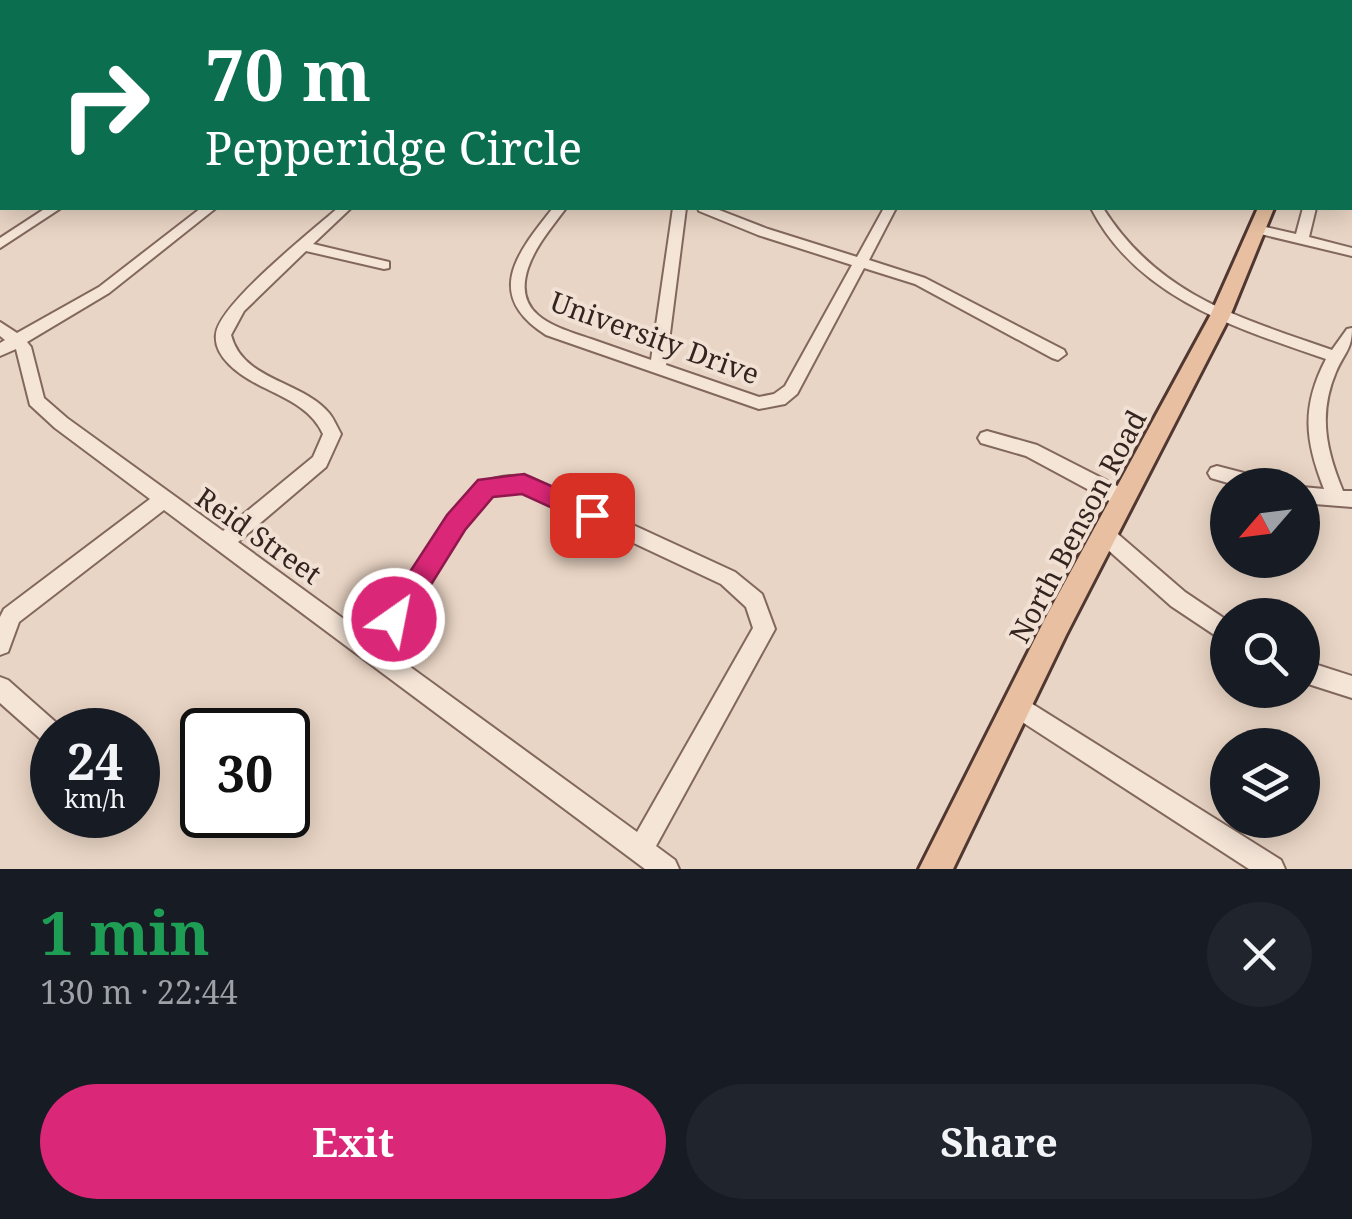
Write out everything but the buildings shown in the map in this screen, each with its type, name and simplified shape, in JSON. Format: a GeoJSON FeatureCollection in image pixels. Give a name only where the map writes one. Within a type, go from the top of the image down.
{"type":"FeatureCollection","features":[{"type":"Feature","properties":{"kind":"main road","name":"North Benson Road"},"geometry":{"type":"LineString","coordinates":[[936,869],[1220,316],[1262,218]]}},
{"type":"Feature","properties":{"kind":"street"},"geometry":{"type":"LineString","coordinates":[[0,244],[51,210]]}},
{"type":"Feature","properties":{"kind":"street"},"geometry":{"type":"LineString","coordinates":[[6,339],[104,290],[207,210]]}},
{"type":"Feature","properties":{"kind":"street"},"geometry":{"type":"LineString","coordinates":[[224,542],[320,462],[331,443],[328,418],[232,358],[223,334],[243,302],[343,210]]}},
{"type":"Feature","properties":{"kind":"street","name":"University Drive"},"geometry":{"type":"LineString","coordinates":[[559,210],[522,264],[517,291],[522,310],[552,331],[747,402],[770,402],[790,390],[858,261]]}},
{"type":"Feature","properties":{"kind":"street"},"geometry":{"type":"LineString","coordinates":[[658,367],[680,210]]}},
{"type":"Feature","properties":{"kind":"street"},"geometry":{"type":"LineString","coordinates":[[709,210],[763,232],[920,280],[1058,354]]}},
{"type":"Feature","properties":{"kind":"street"},"geometry":{"type":"LineString","coordinates":[[858,261],[889,210]]}},
{"type":"Feature","properties":{"kind":"street"},"geometry":{"type":"LineString","coordinates":[[1098,210],[1105,224],[1173,289],[1220,316],[1333,356]]}},
{"type":"Feature","properties":{"kind":"street"},"geometry":{"type":"LineString","coordinates":[[1301,240],[1308,210]]}},
{"type":"Feature","properties":{"kind":"street"},"geometry":{"type":"LineString","coordinates":[[1262,218],[1301,240],[1352,252]]}},
{"type":"Feature","properties":{"kind":"street"},"geometry":{"type":"LineString","coordinates":[[304,246],[384,265]]}},
{"type":"Feature","properties":{"kind":"street"},"geometry":{"type":"LineString","coordinates":[[1345,499],[1318,446],[1317,411],[1333,356],[1352,334]]}},
{"type":"Feature","properties":{"kind":"street","name":"Reid Street"},"geometry":{"type":"LineString","coordinates":[[6,339],[36,401],[162,500],[666,869]]}},
{"type":"Feature","properties":{"kind":"street"},"geometry":{"type":"LineString","coordinates":[[986,438],[1044,456],[1124,498]]}},
{"type":"Feature","properties":{"kind":"street"},"geometry":{"type":"LineString","coordinates":[[374,652],[456,523],[486,488],[524,484],[728,578],[755,601],[764,629],[642,849]]}},
{"type":"Feature","properties":{"kind":"street"},"geometry":{"type":"LineString","coordinates":[[1320,496],[1345,499]]}},
{"type":"Feature","properties":{"kind":"street"},"geometry":{"type":"LineString","coordinates":[[0,645],[6,615],[162,500]]}},
{"type":"Feature","properties":{"kind":"street"},"geometry":{"type":"LineString","coordinates":[[1105,535],[1178,599],[1210,621]]}},
{"type":"Feature","properties":{"kind":"street"},"geometry":{"type":"LineString","coordinates":[[1320,677],[1352,687]]}},
{"type":"Feature","properties":{"kind":"street"},"geometry":{"type":"LineString","coordinates":[[0,688],[30,715]]}},
{"type":"Feature","properties":{"kind":"street"},"geometry":{"type":"LineString","coordinates":[[1018,706],[1272,869]]}},
{"type":"Feature","properties":{"kind":"route"},"geometry":{"type":"LineString","coordinates":[[394,619],[456,523],[486,488],[524,484],[592,515]]}}]}
